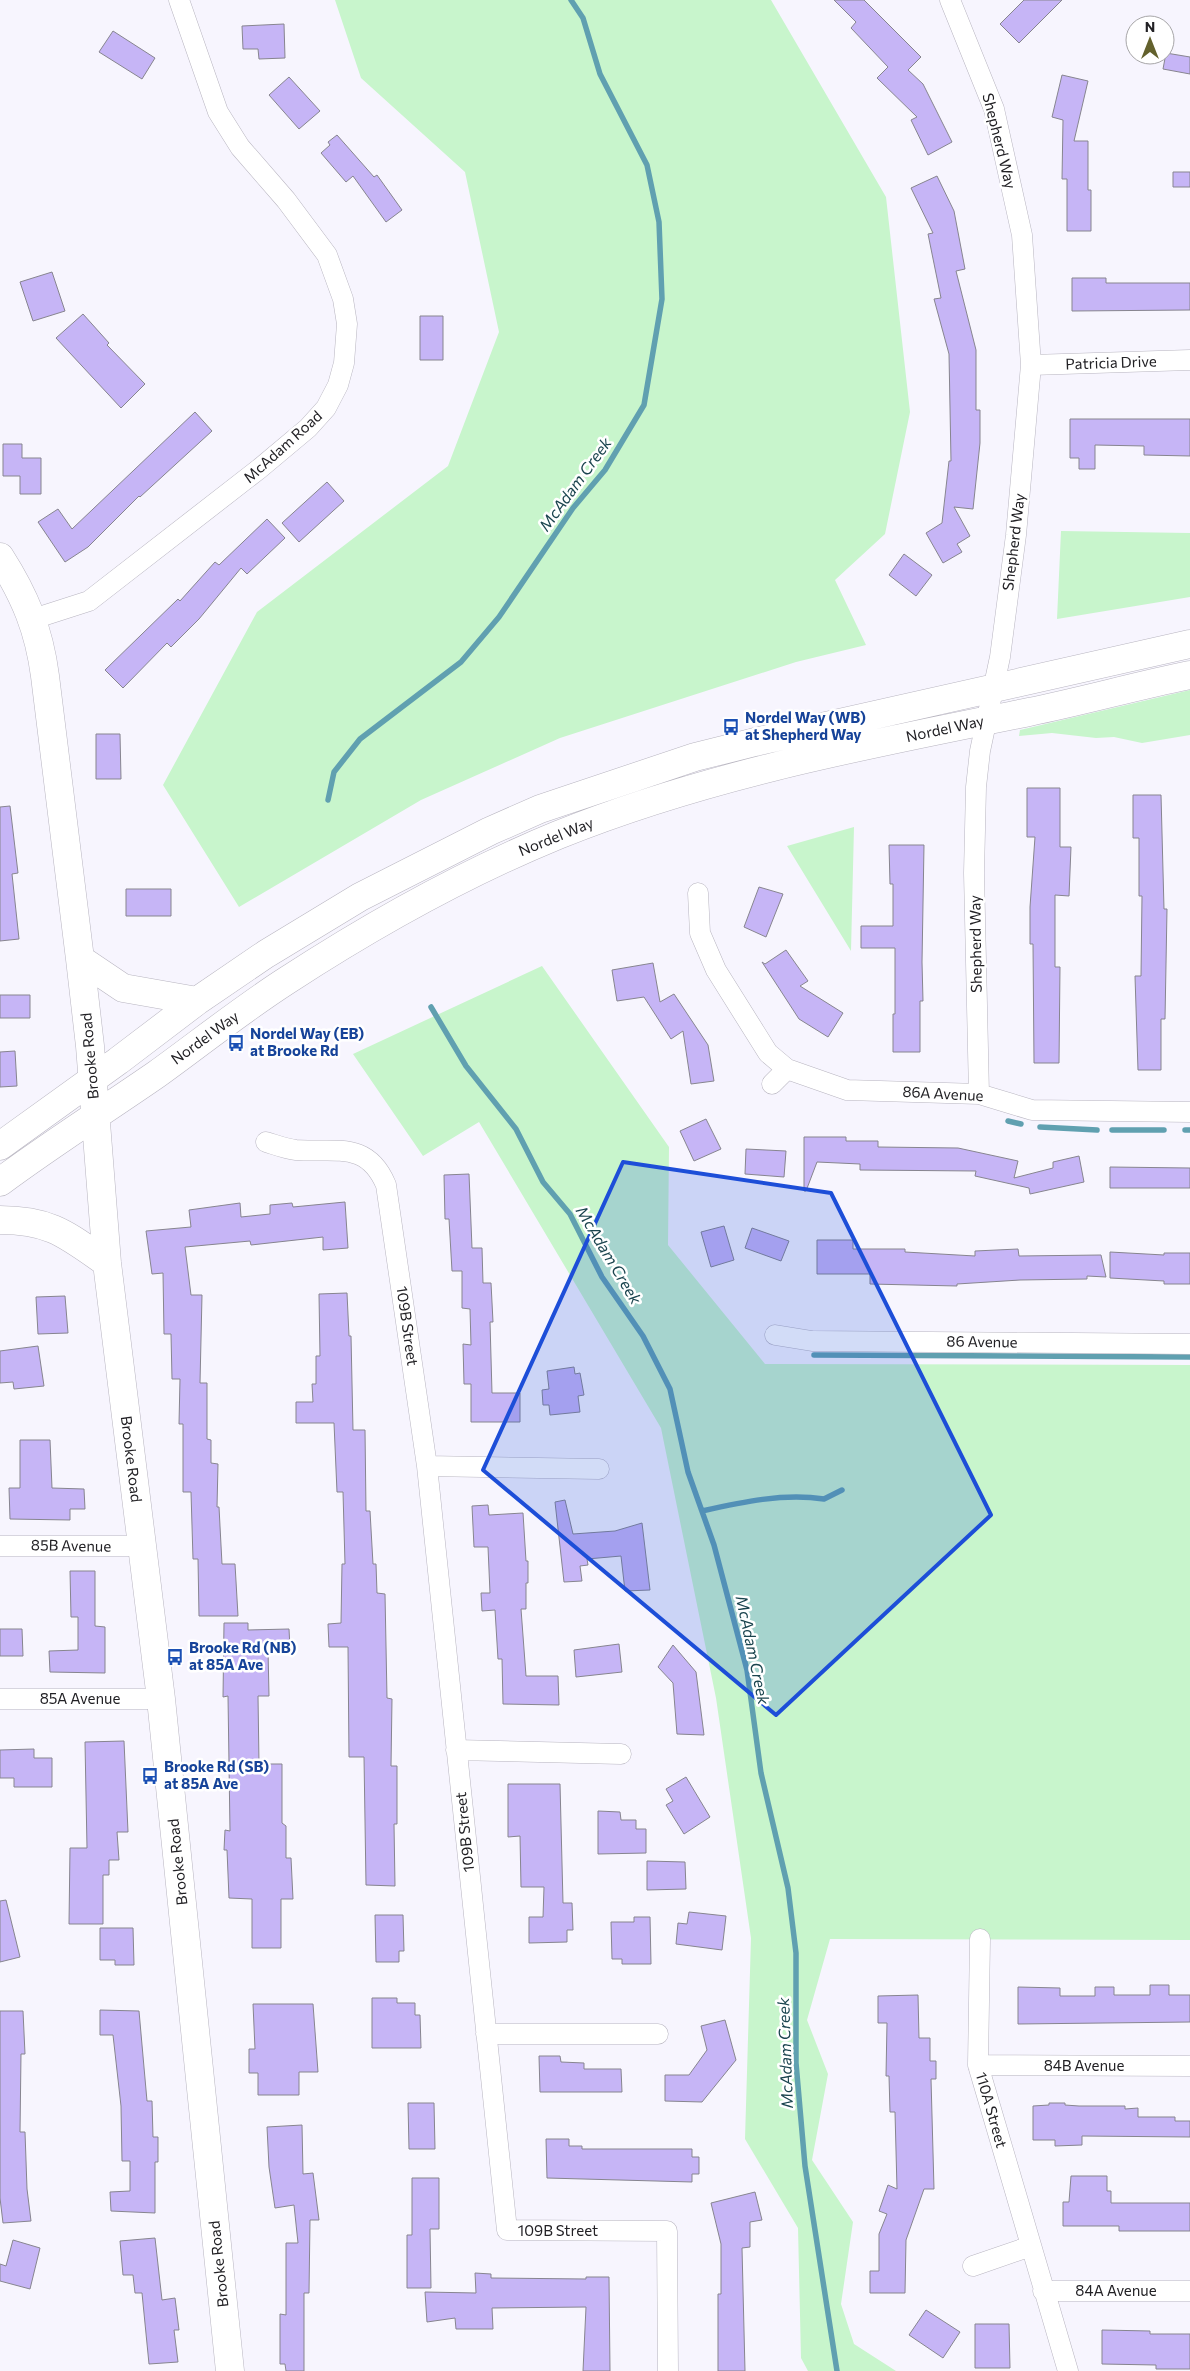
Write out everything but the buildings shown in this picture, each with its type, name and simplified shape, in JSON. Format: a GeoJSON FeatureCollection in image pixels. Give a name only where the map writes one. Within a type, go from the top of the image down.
{"type":"FeatureCollection","features":[{"type":"Feature","properties":{"kind":"main road","name":"Brooke Road"},"geometry":{"type":"LineString","coordinates":[[0,557],[15,581],[33,619],[44,667],[80,959],[107,1263],[161,1699],[230,2371]]}},
{"type":"Feature","properties":{"kind":"main road","name":"Nordel Way"},"geometry":{"type":"LineString","coordinates":[[0,1146],[197,1001],[282,944],[360,897],[482,834],[540,809],[695,757],[841,720],[994,689],[1190,644]]}},
{"type":"Feature","properties":{"kind":"main road","name":"Nordel Way"},"geometry":{"type":"LineString","coordinates":[[0,1182],[293,977],[374,926],[505,858],[611,815],[786,763],[1190,675]]}},
{"type":"Feature","properties":{"kind":"main road"},"geometry":{"type":"LineString","coordinates":[[80,959],[123,988],[197,1001]]}},
{"type":"Feature","properties":{"kind":"main road"},"geometry":{"type":"LineString","coordinates":[[0,1220],[31,1222],[62,1231],[107,1263]]}},
{"type":"Feature","properties":{"kind":"street","name":"McAdam Road"},"geometry":{"type":"LineString","coordinates":[[33,619],[89,601],[200,517],[259,469],[308,428],[326,408],[338,385],[344,363],[347,324],[343,299],[327,255],[286,200],[240,147],[218,112],[179,0]]}},
{"type":"Feature","properties":{"kind":"street","name":"Shepherd Way"},"geometry":{"type":"LineString","coordinates":[[950,0],[994,108],[1022,235],[1031,365],[1016,535],[1000,657],[980,751],[974,828],[979,1094]]}},
{"type":"Feature","properties":{"kind":"street","name":"Patricia Drive"},"geometry":{"type":"LineString","coordinates":[[1031,365],[1190,360]]}},
{"type":"Feature","properties":{"kind":"street","name":"86A Avenue"},"geometry":{"type":"LineString","coordinates":[[698,893],[700,933],[716,970],[768,1053],[787,1069],[847,1090],[979,1094],[1032,1110],[1190,1112]]}},
{"type":"Feature","properties":{"kind":"street"},"geometry":{"type":"LineString","coordinates":[[772,1084],[787,1069]]}},
{"type":"Feature","properties":{"kind":"street","name":"109B Street"},"geometry":{"type":"LineString","coordinates":[[266,1142],[284,1148],[339,1149],[355,1153],[369,1160],[380,1171],[386,1185],[427,1466],[507,2230],[667,2231],[668,2371]]}},
{"type":"Feature","properties":{"kind":"street","name":"86 Avenue"},"geometry":{"type":"LineString","coordinates":[[775,1335],[812,1341],[1190,1344]]}},
{"type":"Feature","properties":{"kind":"street"},"geometry":{"type":"LineString","coordinates":[[427,1466],[598,1469]]}},
{"type":"Feature","properties":{"kind":"street","name":"85B Avenue"},"geometry":{"type":"LineString","coordinates":[[0,1546],[143,1546]]}},
{"type":"Feature","properties":{"kind":"street","name":"85A Avenue"},"geometry":{"type":"LineString","coordinates":[[0,1699],[161,1699]]}},
{"type":"Feature","properties":{"kind":"street"},"geometry":{"type":"LineString","coordinates":[[456,1750],[621,1754]]}},
{"type":"Feature","properties":{"kind":"street","name":"110A Street"},"geometry":{"type":"LineString","coordinates":[[980,1939],[978,2065],[1068,2371]]}},
{"type":"Feature","properties":{"kind":"street"},"geometry":{"type":"LineString","coordinates":[[486,2034],[658,2034]]}},
{"type":"Feature","properties":{"kind":"street","name":"84B Avenue"},"geometry":{"type":"LineString","coordinates":[[978,2065],[1190,2066]]}},
{"type":"Feature","properties":{"kind":"street"},"geometry":{"type":"LineString","coordinates":[[973,2266],[1031,2246]]}},
{"type":"Feature","properties":{"kind":"street","name":"84A Avenue"},"geometry":{"type":"LineString","coordinates":[[1043,2290],[1190,2291]]}},
{"type":"Feature","properties":{"kind":"highlighted area"},"geometry":{"type":"Polygon","coordinates":[[[623,1162],[831,1193],[991,1515],[776,1715],[483,1470],[623,1162]]]}},
{"type":"Feature","properties":{"kind":"green space"},"geometry":{"type":"Polygon","coordinates":[[[335,0],[771,0],[886,197],[910,412],[885,534],[835,580],[866,645],[796,662],[560,738],[421,800],[239,907],[163,785],[257,612],[448,466],[499,332],[465,172],[361,78],[335,0]]]}},
{"type":"Feature","properties":{"kind":"green space"},"geometry":{"type":"Polygon","coordinates":[[[1061,531],[1190,533],[1190,597],[1057,619],[1061,531]]]}},
{"type":"Feature","properties":{"kind":"green space"},"geometry":{"type":"Polygon","coordinates":[[[1190,690],[1190,735],[1142,743],[1114,737],[1096,738],[1052,733],[1019,736],[1020,730],[1190,690]]]}},
{"type":"Feature","properties":{"kind":"green space"},"geometry":{"type":"Polygon","coordinates":[[[854,827],[851,951],[787,846],[854,827]]]}},
{"type":"Feature","properties":{"kind":"green space"},"geometry":{"type":"Polygon","coordinates":[[[542,966],[669,1147],[668,1245],[765,1364],[1190,1365],[1190,1940],[830,1939],[807,2020],[828,2074],[812,2160],[853,2222],[841,2304],[854,2344],[896,2371],[808,2371],[801,2358],[798,2228],[745,2139],[751,1938],[716,1698],[661,1428],[479,1122],[423,1156],[353,1054],[542,966]]]}},
{"type":"Feature","properties":{"kind":"waterway","name":"McAdam Creek"},"geometry":{"type":"LineString","coordinates":[[328,800],[334,772],[360,739],[461,662],[499,617],[573,508],[605,470],[644,405],[662,299],[659,222],[647,165],[600,74],[583,18],[571,0]]}},
{"type":"Feature","properties":{"kind":"waterway","name":"McAdam Creek"},"geometry":{"type":"LineString","coordinates":[[431,1007],[466,1066],[516,1129],[543,1182],[570,1214],[602,1277],[643,1336],[670,1389],[688,1472],[714,1545],[747,1670],[761,1773],[788,1888],[796,1953],[796,2063],[805,2166],[837,2371]]}},
{"type":"Feature","properties":{"kind":"waterway"},"geometry":{"type":"LineString","coordinates":[[1008,1121],[1021,1124]]}},
{"type":"Feature","properties":{"kind":"waterway"},"geometry":{"type":"LineString","coordinates":[[1040,1127],[1097,1130]]}},
{"type":"Feature","properties":{"kind":"waterway"},"geometry":{"type":"LineString","coordinates":[[1112,1130],[1164,1130]]}},
{"type":"Feature","properties":{"kind":"waterway"},"geometry":{"type":"LineString","coordinates":[[1185,1130],[1190,1130]]}},
{"type":"Feature","properties":{"kind":"waterway"},"geometry":{"type":"LineString","coordinates":[[814,1355],[1190,1357]]}},
{"type":"Feature","properties":{"kind":"waterway"},"geometry":{"type":"LineString","coordinates":[[702,1511],[778,1498],[809,1497],[824,1499],[842,1490]]}},
{"type":"Feature","properties":{"kind":"place","name":"Nordel Way (WB) at Shepherd Way"},"geometry":{"type":"Point","coordinates":[731,727]}},
{"type":"Feature","properties":{"kind":"place","name":"Nordel Way (EB) at Brooke Rd"},"geometry":{"type":"Point","coordinates":[236,1043]}},
{"type":"Feature","properties":{"kind":"place","name":"Brooke Rd (NB) at 85A Ave"},"geometry":{"type":"Point","coordinates":[175,1657]}},
{"type":"Feature","properties":{"kind":"place","name":"Brooke Rd (SB) at 85A Ave"},"geometry":{"type":"Point","coordinates":[150,1776]}}]}
